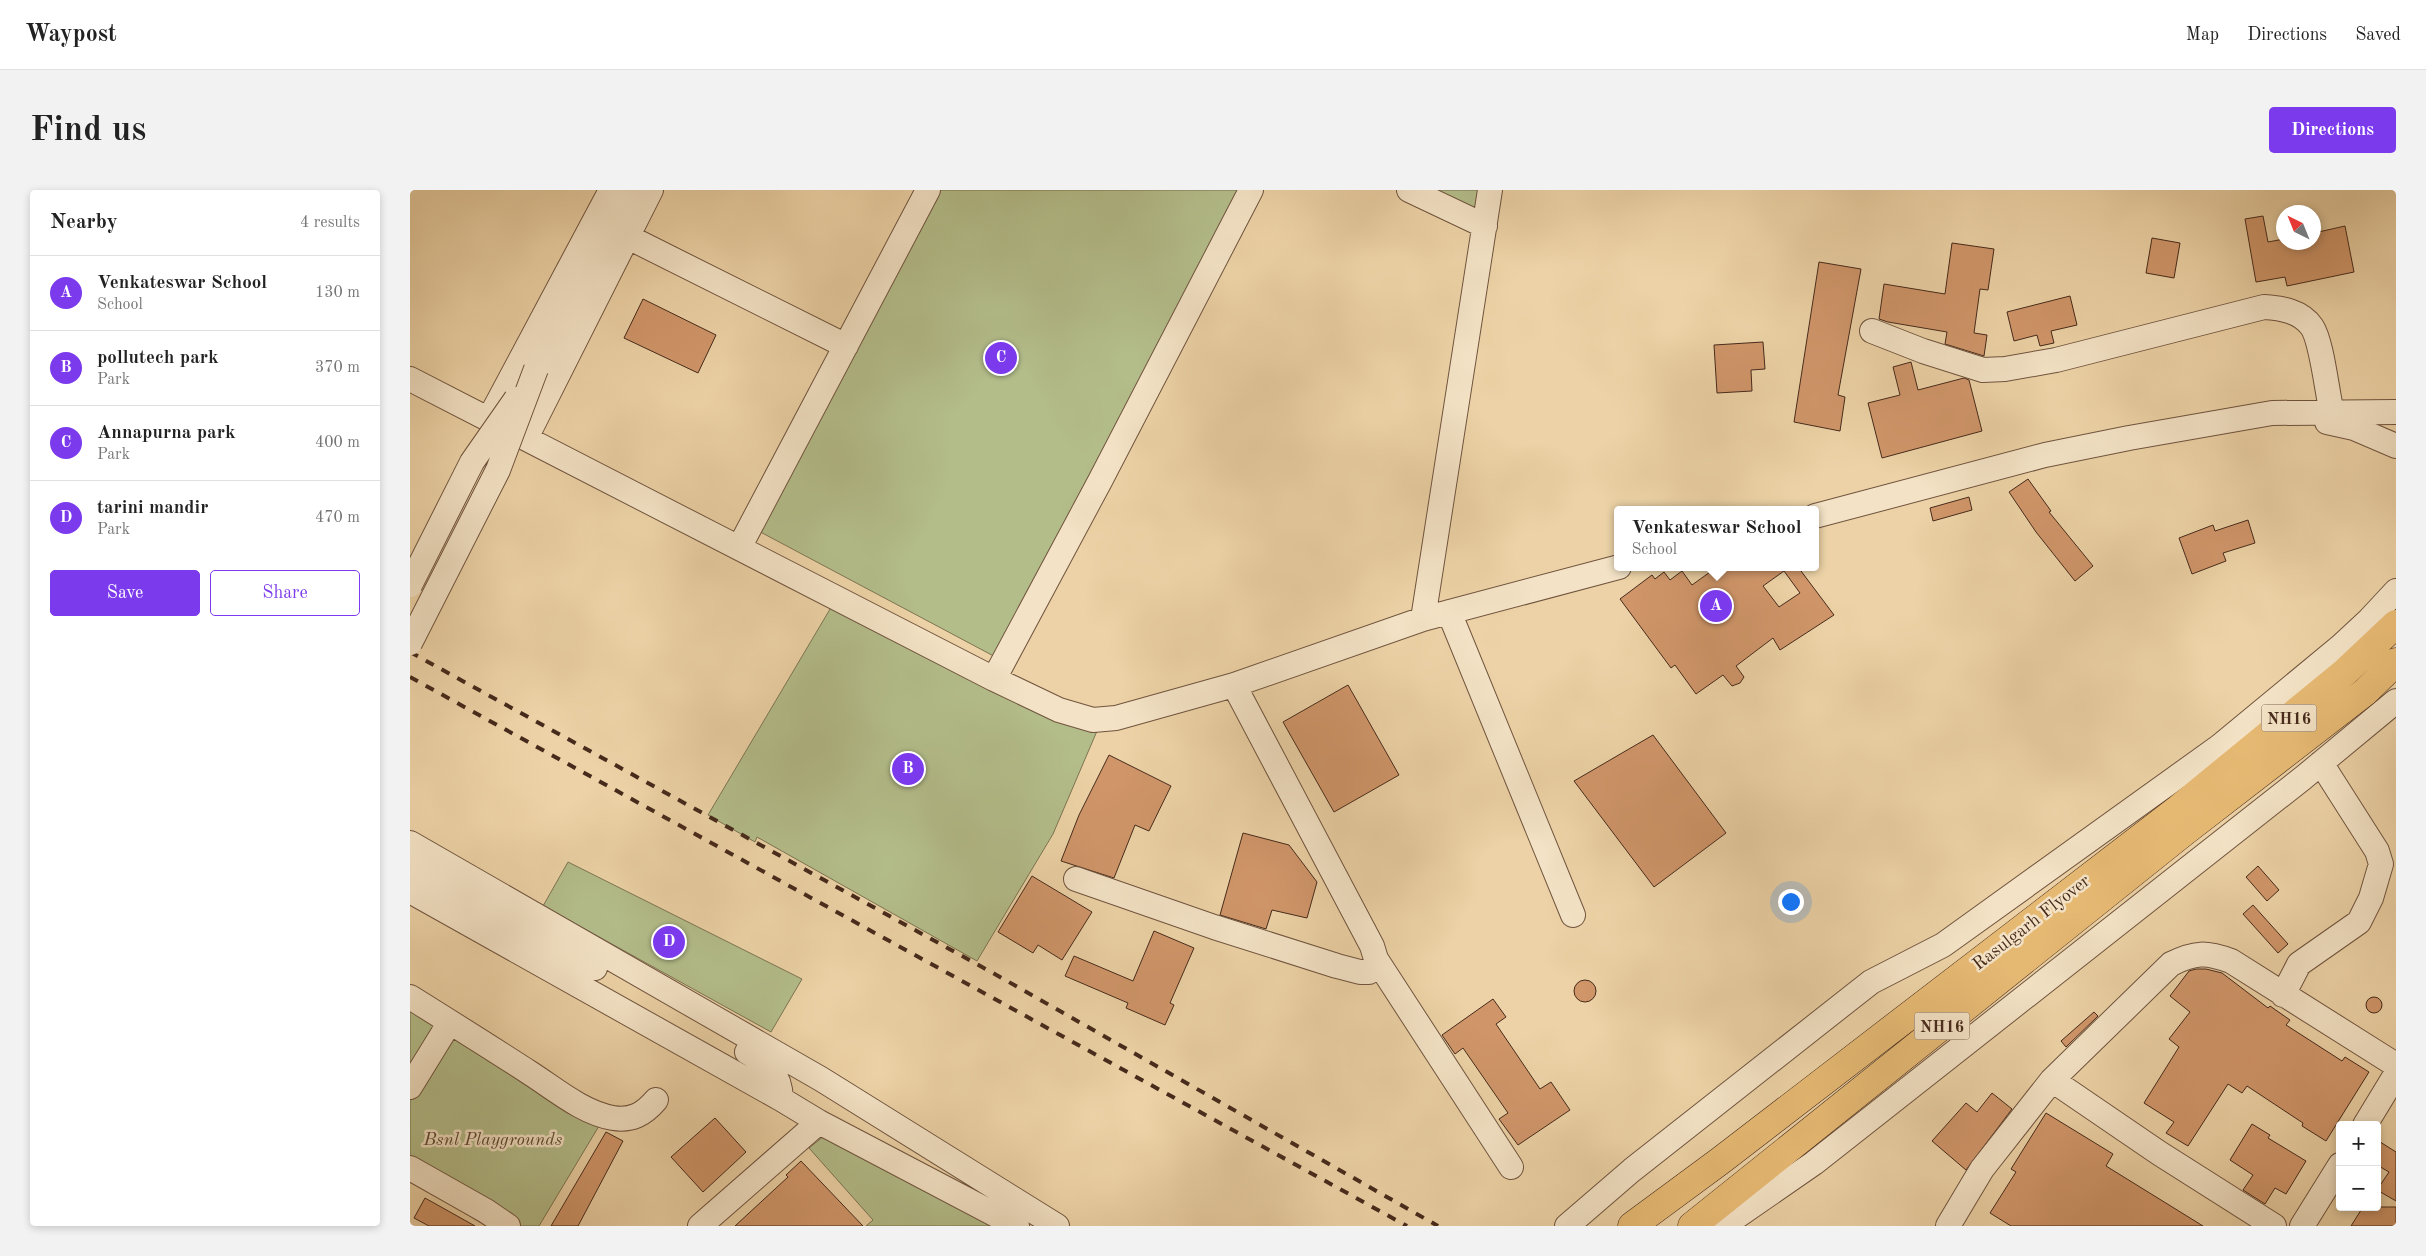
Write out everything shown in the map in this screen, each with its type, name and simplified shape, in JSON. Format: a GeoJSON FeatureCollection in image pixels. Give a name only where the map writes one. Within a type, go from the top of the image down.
{"type":"FeatureCollection","features":[{"type":"Feature","properties":{"kind":"highway","name":"Rasulgarh Flyover"},"geometry":{"type":"LineString","coordinates":[[1632,1226],[1720,1162],[2178,809],[2345,672],[2396,624]]}},
{"type":"Feature","properties":{"kind":"highway","name":"Rasulgarh Flyover"},"geometry":{"type":"LineString","coordinates":[[1705,1224],[2176,838],[2358,697],[2396,662]]}},
{"type":"Feature","properties":{"kind":"street"},"geometry":{"type":"LineString","coordinates":[[489,420],[611,190]]}},
{"type":"Feature","properties":{"kind":"street"},"geometry":{"type":"LineString","coordinates":[[410,584],[472,462],[536,369],[632,190]]}},
{"type":"Feature","properties":{"kind":"street"},"geometry":{"type":"LineString","coordinates":[[526,438],[626,236],[651,190]]}},
{"type":"Feature","properties":{"kind":"street"},"geometry":{"type":"LineString","coordinates":[[739,548],[928,190]]}},
{"type":"Feature","properties":{"kind":"street"},"geometry":{"type":"LineString","coordinates":[[994,679],[1100,481],[1251,190]]}},
{"type":"Feature","properties":{"kind":"street"},"geometry":{"type":"LineString","coordinates":[[1409,190],[1485,226]]}},
{"type":"Feature","properties":{"kind":"street"},"geometry":{"type":"LineString","coordinates":[[1424,619],[1490,190]]}},
{"type":"Feature","properties":{"kind":"street"},"geometry":{"type":"LineString","coordinates":[[626,236],[846,346]]}},
{"type":"Feature","properties":{"kind":"street"},"geometry":{"type":"LineString","coordinates":[[1872,331],[1923,352],[1983,370],[2005,370],[2056,360],[2264,307],[2284,308],[2298,315],[2312,327],[2318,345],[2332,413]]}},
{"type":"Feature","properties":{"kind":"street"},"geometry":{"type":"LineString","coordinates":[[410,643],[498,470],[536,369]]}},
{"type":"Feature","properties":{"kind":"street"},"geometry":{"type":"LineString","coordinates":[[410,379],[994,679],[1059,710],[1093,720],[1116,718],[1234,685],[1424,619],[1614,569]]}},
{"type":"Feature","properties":{"kind":"street"},"geometry":{"type":"LineString","coordinates":[[1819,515],[2045,455],[2129,438],[2272,413],[2396,412]]}},
{"type":"Feature","properties":{"kind":"street"},"geometry":{"type":"LineString","coordinates":[[2272,413],[2354,428],[2396,446]]}},
{"type":"Feature","properties":{"kind":"street"},"geometry":{"type":"LineString","coordinates":[[1567,1226],[1632,1170],[1871,982],[1943,945],[2220,746],[2341,646],[2396,591]]}},
{"type":"Feature","properties":{"kind":"street"},"geometry":{"type":"LineString","coordinates":[[1448,612],[1574,915]]}},
{"type":"Feature","properties":{"kind":"street"},"geometry":{"type":"LineString","coordinates":[[1234,685],[1372,946],[1376,959],[1511,1167]]}},
{"type":"Feature","properties":{"kind":"street"},"geometry":{"type":"LineString","coordinates":[[1705,1224],[1814,1163],[2321,763],[2396,701]]}},
{"type":"Feature","properties":{"kind":"street"},"geometry":{"type":"LineString","coordinates":[[2283,995],[2299,964],[2359,922],[2371,898],[2381,864],[2377,851],[2321,763]]}},
{"type":"Feature","properties":{"kind":"street"},"geometry":{"type":"LineString","coordinates":[[410,843],[800,1067],[1057,1226]]}},
{"type":"Feature","properties":{"kind":"street"},"geometry":{"type":"LineString","coordinates":[[410,867],[763,1062],[778,1079],[781,1099]]}},
{"type":"Feature","properties":{"kind":"street"},"geometry":{"type":"LineString","coordinates":[[1076,879],[1214,927],[1360,972],[1369,972],[1375,968],[1376,959]]}},
{"type":"Feature","properties":{"kind":"street"},"geometry":{"type":"LineString","coordinates":[[410,891],[819,1122],[1017,1226]]}},
{"type":"Feature","properties":{"kind":"street"},"geometry":{"type":"LineString","coordinates":[[1948,1226],[1982,1170],[2052,1080],[2171,964],[2189,955],[2211,954],[2231,961],[2396,1065]]}},
{"type":"Feature","properties":{"kind":"street"},"geometry":{"type":"LineString","coordinates":[[410,997],[600,1115],[613,1118],[633,1118],[647,1111],[656,1100]]}},
{"type":"Feature","properties":{"kind":"street"},"geometry":{"type":"LineString","coordinates":[[410,1085],[450,1022]]}},
{"type":"Feature","properties":{"kind":"street"},"geometry":{"type":"LineString","coordinates":[[763,1062],[800,1067]]}},
{"type":"Feature","properties":{"kind":"street"},"geometry":{"type":"LineString","coordinates":[[2367,1121],[2396,1074]]}},
{"type":"Feature","properties":{"kind":"street"},"geometry":{"type":"LineString","coordinates":[[2052,1080],[2159,1153],[2274,1226]]}},
{"type":"Feature","properties":{"kind":"street"},"geometry":{"type":"LineString","coordinates":[[700,1226],[819,1122]]}},
{"type":"Feature","properties":{"kind":"street"},"geometry":{"type":"LineString","coordinates":[[2302,1226],[2339,1166]]}},
{"type":"Feature","properties":{"kind":"street"},"geometry":{"type":"LineString","coordinates":[[410,1168],[486,1211],[508,1226]]}},
{"type":"Feature","properties":{"kind":"green space"},"geometry":{"type":"Polygon","coordinates":[[[928,190],[1250,190],[1003,661],[751,527],[928,190]]]}},
{"type":"Feature","properties":{"kind":"green space"},"geometry":{"type":"Polygon","coordinates":[[[1410,190],[1490,190],[1484,226],[1410,190]]]}},
{"type":"Feature","properties":{"kind":"green space"},"geometry":{"type":"Polygon","coordinates":[[[836,599],[1100,724],[1053,834],[977,961],[757,837],[755,842],[708,815],[836,599]]]}},
{"type":"Feature","properties":{"kind":"green space"},"geometry":{"type":"Polygon","coordinates":[[[568,862],[802,979],[771,1032],[543,906],[568,862]]]}},
{"type":"Feature","properties":{"kind":"green space","name":"Bsnl Playgrounds"},"geometry":{"type":"Polygon","coordinates":[[[410,1008],[605,1116],[539,1226],[486,1226],[410,1180],[410,1008]]]}},
{"type":"Feature","properties":{"kind":"green space"},"geometry":{"type":"Polygon","coordinates":[[[824,1136],[1009,1226],[866,1226],[873,1220],[809,1148],[824,1136]]]}},
{"type":"Feature","properties":{"kind":"building"},"geometry":{"type":"Polygon","coordinates":[[[2263,216],[2268,242],[2276,240],[2276,250],[2321,250],[2321,231],[2345,226],[2354,272],[2287,286],[2285,277],[2256,282],[2245,219],[2263,216]]]}},
{"type":"Feature","properties":{"kind":"building"},"geometry":{"type":"Polygon","coordinates":[[[2152,238],[2180,243],[2174,278],[2146,273],[2152,238]]]}},
{"type":"Feature","properties":{"kind":"building"},"geometry":{"type":"Polygon","coordinates":[[[1952,243],[1994,249],[1988,290],[1980,289],[1974,333],[1987,335],[1984,356],[1945,344],[1947,332],[1879,319],[1884,284],[1945,294],[1952,243]]]}},
{"type":"Feature","properties":{"kind":"building"},"geometry":{"type":"Polygon","coordinates":[[[1819,262],[1861,269],[1838,395],[1845,397],[1840,431],[1794,422],[1819,262]]]}},
{"type":"Feature","properties":{"kind":"building"},"geometry":{"type":"Polygon","coordinates":[[[2070,296],[2077,325],[2051,331],[2054,343],[2040,346],[2037,335],[2014,341],[2007,312],[2070,296]]]}},
{"type":"Feature","properties":{"kind":"building"},"geometry":{"type":"Polygon","coordinates":[[[643,299],[716,335],[698,373],[624,338],[643,299]]]}},
{"type":"Feature","properties":{"kind":"building"},"geometry":{"type":"Polygon","coordinates":[[[1763,342],[1765,369],[1751,370],[1752,391],[1717,393],[1714,345],[1763,342]]]}},
{"type":"Feature","properties":{"kind":"building"},"geometry":{"type":"Polygon","coordinates":[[[1911,362],[1918,390],[1964,378],[1969,380],[1982,431],[1882,458],[1868,403],[1900,395],[1893,367],[1911,362]]]}},
{"type":"Feature","properties":{"kind":"building"},"geometry":{"type":"Polygon","coordinates":[[[2028,479],[2051,511],[2049,512],[2093,566],[2075,581],[2036,532],[2009,492],[2028,479]]]}},
{"type":"Feature","properties":{"kind":"building"},"geometry":{"type":"Polygon","coordinates":[[[1969,497],[1972,510],[1933,521],[1930,508],[1969,497]]]}},
{"type":"Feature","properties":{"kind":"building"},"geometry":{"type":"Polygon","coordinates":[[[2248,520],[2255,543],[2223,553],[2226,561],[2192,574],[2179,538],[2213,525],[2215,531],[2248,520]]]}},
{"type":"Feature","properties":{"kind":"building"},"geometry":{"type":"Polygon","coordinates":[[[1682,571],[1692,585],[1711,571],[1784,571],[1801,571],[1834,615],[1780,650],[1773,638],[1736,666],[1744,677],[1740,683],[1732,686],[1723,675],[1696,694],[1675,665],[1671,668],[1620,599],[1652,575],[1655,579],[1664,572],[1670,580],[1682,571]],[[1784,571],[1763,586],[1779,607],[1800,593],[1784,571]]]}},
{"type":"Feature","properties":{"kind":"building"},"geometry":{"type":"Polygon","coordinates":[[[1348,685],[1399,775],[1334,812],[1283,722],[1348,685]]]}},
{"type":"Feature","properties":{"kind":"building"},"geometry":{"type":"Polygon","coordinates":[[[1653,735],[1726,833],[1654,887],[1574,781],[1653,735]]]}},
{"type":"Feature","properties":{"kind":"building"},"geometry":{"type":"Polygon","coordinates":[[[1109,755],[1171,786],[1149,831],[1135,825],[1114,878],[1061,861],[1079,815],[1109,755]]]}},
{"type":"Feature","properties":{"kind":"building"},"geometry":{"type":"Polygon","coordinates":[[[1243,833],[1289,845],[1317,882],[1307,918],[1272,910],[1266,929],[1220,915],[1243,833]]]}},
{"type":"Feature","properties":{"kind":"building"},"geometry":{"type":"Polygon","coordinates":[[[2258,866],[2279,890],[2267,901],[2246,877],[2258,866]]]}},
{"type":"Feature","properties":{"kind":"building"},"geometry":{"type":"Polygon","coordinates":[[[1032,876],[1092,912],[1062,960],[1038,945],[1033,953],[998,932],[1032,876]]]}},
{"type":"Feature","properties":{"kind":"building"},"geometry":{"type":"Polygon","coordinates":[[[2253,905],[2288,944],[2278,953],[2243,914],[2253,905]]]}},
{"type":"Feature","properties":{"kind":"building"},"geometry":{"type":"Polygon","coordinates":[[[1154,931],[1194,948],[1170,1003],[1174,1005],[1165,1025],[1126,1008],[1128,1003],[1065,976],[1074,956],[1133,981],[1154,931]]]}},
{"type":"Feature","properties":{"kind":"building"},"geometry":{"type":"Polygon","coordinates":[[[2206,969],[2222,973],[2268,1008],[2270,1006],[2290,1020],[2286,1025],[2342,1061],[2345,1057],[2369,1072],[2338,1121],[2336,1121],[2336,1125],[2326,1141],[2302,1126],[2303,1123],[2247,1086],[2242,1093],[2228,1084],[2188,1146],[2166,1133],[2174,1122],[2144,1103],[2179,1047],[2169,1039],[2190,1012],[2170,996],[2189,971],[2206,969]]]}},
{"type":"Feature","properties":{"kind":"building"},"geometry":{"type":"Polygon","coordinates":[[[1585,980],[1593,983],[1596,991],[1593,999],[1585,1002],[1577,999],[1574,991],[1577,983],[1585,980]]]}},
{"type":"Feature","properties":{"kind":"building"},"geometry":{"type":"Polygon","coordinates":[[[2374,997],[2380,999],[2382,1005],[2380,1011],[2374,1013],[2368,1011],[2366,1005],[2368,999],[2374,997]]]}},
{"type":"Feature","properties":{"kind":"building"},"geometry":{"type":"Polygon","coordinates":[[[1493,999],[1506,1017],[1496,1024],[1540,1089],[1551,1082],[1570,1110],[1518,1145],[1499,1119],[1508,1113],[1463,1048],[1455,1054],[1442,1035],[1493,999]]]}},
{"type":"Feature","properties":{"kind":"building"},"geometry":{"type":"Polygon","coordinates":[[[2094,1012],[2098,1016],[2066,1047],[2061,1041],[2094,1012]]]}},
{"type":"Feature","properties":{"kind":"building"},"geometry":{"type":"Polygon","coordinates":[[[1992,1093],[2012,1109],[1966,1170],[1932,1141],[1966,1103],[1977,1112],[1992,1093]]]}},
{"type":"Feature","properties":{"kind":"building"},"geometry":{"type":"Polygon","coordinates":[[[2046,1113],[2113,1154],[2106,1166],[2203,1226],[2011,1226],[1990,1213],[2016,1172],[2011,1169],[2046,1113]]]}},
{"type":"Feature","properties":{"kind":"building"},"geometry":{"type":"Polygon","coordinates":[[[715,1118],[746,1152],[703,1192],[671,1157],[715,1118]]]}},
{"type":"Feature","properties":{"kind":"building"},"geometry":{"type":"Polygon","coordinates":[[[2252,1124],[2270,1135],[2268,1138],[2306,1161],[2286,1194],[2275,1188],[2265,1204],[2243,1190],[2253,1175],[2230,1160],[2252,1124]]]}},
{"type":"Feature","properties":{"kind":"building"},"geometry":{"type":"Polygon","coordinates":[[[606,1132],[623,1141],[578,1226],[551,1226],[606,1132]]]}},
{"type":"Feature","properties":{"kind":"building"},"geometry":{"type":"Polygon","coordinates":[[[2381,1143],[2396,1152],[2396,1201],[2381,1192],[2381,1184],[2389,1172],[2381,1167],[2381,1143]]]}},
{"type":"Feature","properties":{"kind":"building"},"geometry":{"type":"Polygon","coordinates":[[[801,1161],[863,1226],[735,1226],[788,1177],[786,1175],[801,1161]]]}},
{"type":"Feature","properties":{"kind":"building"},"geometry":{"type":"Polygon","coordinates":[[[425,1198],[475,1226],[429,1226],[414,1218],[425,1198]]]}},
{"type":"Feature","properties":{"kind":"building"},"geometry":{"type":"Polygon","coordinates":[[[2381,1207],[2396,1207],[2396,1226],[2351,1226],[2360,1211],[2381,1211],[2381,1207]]]}},
{"type":"Feature","properties":{"kind":"railway"},"geometry":{"type":"LineString","coordinates":[[410,652],[993,973],[1438,1226]]}},
{"type":"Feature","properties":{"kind":"railway"},"geometry":{"type":"LineString","coordinates":[[410,677],[1407,1226]]}},
{"type":"Feature","properties":{"kind":"place","name":"Annapurna park"},"geometry":{"type":"Point","coordinates":[1001,358]}},
{"type":"Feature","properties":{"kind":"place","name":"Venkateswar School"},"geometry":{"type":"Point","coordinates":[1716,606]}},
{"type":"Feature","properties":{"kind":"place","name":"pollutech park"},"geometry":{"type":"Point","coordinates":[908,769]}},
{"type":"Feature","properties":{"kind":"place","name":"tarini mandir"},"geometry":{"type":"Point","coordinates":[669,942]}}]}
